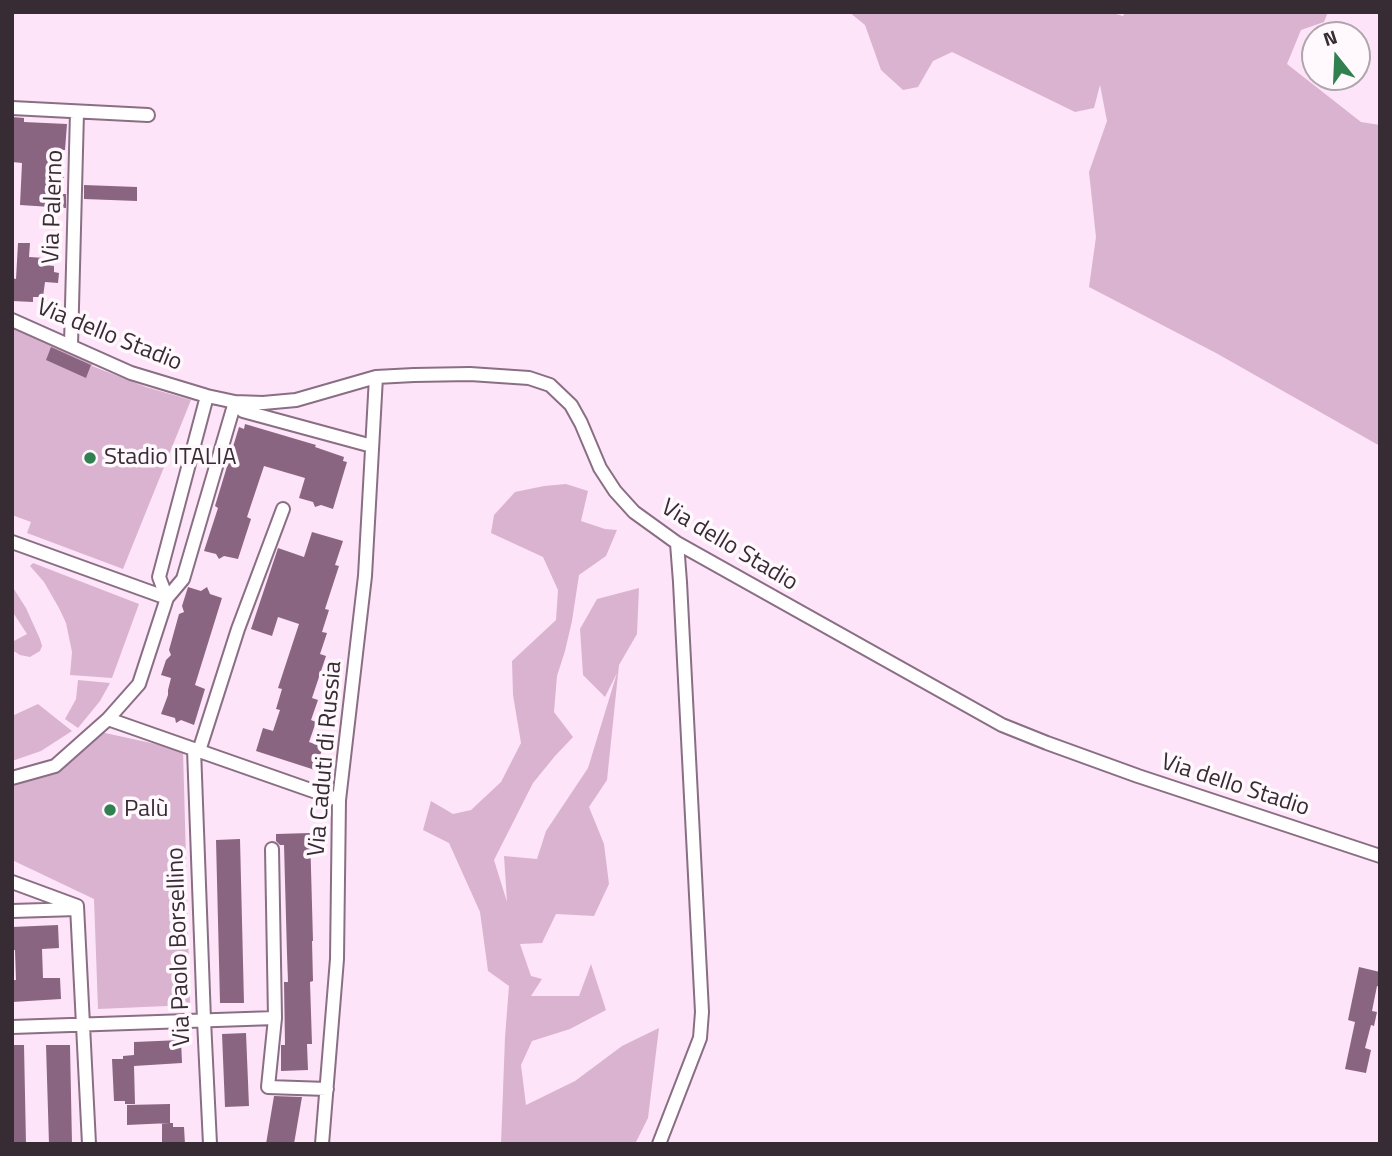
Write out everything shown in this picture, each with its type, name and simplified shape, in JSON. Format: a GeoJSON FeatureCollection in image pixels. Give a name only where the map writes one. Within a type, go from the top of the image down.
{"type":"FeatureCollection","features":[{"type":"Feature","properties":{"kind":"street"},"geometry":{"type":"LineString","coordinates":[[12,108],[148,115]]}},
{"type":"Feature","properties":{"kind":"street","name":"Via Palerno"},"geometry":{"type":"LineString","coordinates":[[71,345],[77,112]]}},
{"type":"Feature","properties":{"kind":"street","name":"Via dello Stadio"},"geometry":{"type":"LineString","coordinates":[[12,320],[131,373],[235,402],[296,400],[376,377],[470,374],[529,379],[550,385],[571,405],[600,468],[615,491],[634,512],[677,543],[1002,725],[1138,776],[1380,856]]}},
{"type":"Feature","properties":{"kind":"street","name":"Via Caduti di Russia"},"geometry":{"type":"LineString","coordinates":[[323,1144],[337,959],[339,800],[365,576],[376,377]]}},
{"type":"Feature","properties":{"kind":"street"},"geometry":{"type":"LineString","coordinates":[[167,598],[159,577],[207,396]]}},
{"type":"Feature","properties":{"kind":"street"},"geometry":{"type":"LineString","coordinates":[[235,402],[243,411],[372,446]]}},
{"type":"Feature","properties":{"kind":"street"},"geometry":{"type":"LineString","coordinates":[[12,778],[55,766],[108,719],[139,684],[167,598],[183,579],[235,402]]}},
{"type":"Feature","properties":{"kind":"street","name":"Via Paolo Borsellino"},"geometry":{"type":"LineString","coordinates":[[210,1144],[197,750],[283,509]]}},
{"type":"Feature","properties":{"kind":"street"},"geometry":{"type":"LineString","coordinates":[[12,542],[167,598]]}},
{"type":"Feature","properties":{"kind":"street"},"geometry":{"type":"LineString","coordinates":[[659,1144],[700,1038],[702,1012],[677,543]]}},
{"type":"Feature","properties":{"kind":"street"},"geometry":{"type":"LineString","coordinates":[[108,719],[339,800]]}},
{"type":"Feature","properties":{"kind":"street"},"geometry":{"type":"LineString","coordinates":[[272,849],[275,1018],[268,1087],[327,1089]]}},
{"type":"Feature","properties":{"kind":"street"},"geometry":{"type":"LineString","coordinates":[[12,882],[77,906],[89,1144]]}},
{"type":"Feature","properties":{"kind":"street"},"geometry":{"type":"LineString","coordinates":[[12,911],[77,909]]}},
{"type":"Feature","properties":{"kind":"street"},"geometry":{"type":"LineString","coordinates":[[12,1027],[275,1018]]}},
{"type":"Feature","properties":{"kind":"shaded area"},"geometry":{"type":"Polygon","coordinates":[[[849,12],[1110,12],[1123,16],[1125,12],[1328,12],[1324,21],[1301,21],[1301,30],[1287,64],[1301,75],[1301,91],[1321,91],[1361,122],[1380,125],[1380,446],[1216,353],[1089,287],[1096,237],[1089,172],[1107,121],[1100,85],[1094,108],[1075,112],[952,52],[933,61],[918,87],[903,90],[881,70],[865,25],[849,12]]]}},
{"type":"Feature","properties":{"kind":"shaded area","name":"Stadio ITALIA"},"geometry":{"type":"Polygon","coordinates":[[[12,327],[93,362],[92,366],[146,387],[191,400],[123,569],[27,533],[31,522],[12,515],[12,327]]]}},
{"type":"Feature","properties":{"kind":"shaded area"},"geometry":{"type":"Polygon","coordinates":[[[566,484],[588,491],[581,521],[617,530],[606,556],[579,575],[572,621],[557,676],[554,712],[573,737],[533,783],[494,860],[507,902],[504,856],[537,859],[546,831],[588,768],[617,673],[605,697],[583,675],[580,629],[597,599],[639,588],[637,634],[619,665],[607,780],[589,807],[604,844],[609,884],[594,916],[556,914],[542,943],[520,944],[531,976],[542,979],[531,996],[579,996],[591,964],[606,1010],[570,1029],[532,1041],[521,1065],[526,1105],[575,1081],[622,1046],[659,1028],[648,1118],[635,1144],[501,1144],[509,986],[488,971],[480,912],[449,843],[423,830],[431,801],[453,814],[471,810],[501,782],[521,743],[513,695],[512,661],[556,620],[558,590],[543,557],[491,533],[494,515],[515,492],[566,484]]]}},
{"type":"Feature","properties":{"kind":"shaded area"},"geometry":{"type":"Polygon","coordinates":[[[33,563],[139,604],[112,678],[70,675],[72,652],[66,623],[44,582],[30,566],[33,563]]]}},
{"type":"Feature","properties":{"kind":"shaded area"},"geometry":{"type":"Polygon","coordinates":[[[12,586],[26,608],[42,646],[40,651],[30,657],[12,650],[12,642],[27,634],[12,611],[12,586]]]}},
{"type":"Feature","properties":{"kind":"shaded area"},"geometry":{"type":"Polygon","coordinates":[[[78,680],[110,683],[100,701],[78,728],[65,719],[76,699],[78,680]]]}},
{"type":"Feature","properties":{"kind":"shaded area"},"geometry":{"type":"Polygon","coordinates":[[[38,704],[72,731],[41,751],[12,761],[12,716],[38,704]]]}},
{"type":"Feature","properties":{"kind":"shaded area"},"geometry":{"type":"Polygon","coordinates":[[[96,731],[183,750],[190,1005],[98,1009],[94,899],[12,860],[12,785],[61,769],[96,731]]]}},
{"type":"Feature","properties":{"kind":"building"},"geometry":{"type":"Polygon","coordinates":[[[12,117],[24,118],[24,122],[67,124],[60,169],[64,170],[63,194],[66,194],[66,208],[20,205],[22,163],[12,162],[12,117]]]}},
{"type":"Feature","properties":{"kind":"building"},"geometry":{"type":"Polygon","coordinates":[[[84,185],[137,187],[137,201],[84,199],[84,185]]]}},
{"type":"Feature","properties":{"kind":"building"},"geometry":{"type":"Polygon","coordinates":[[[18,243],[30,243],[29,257],[46,258],[45,265],[54,266],[54,272],[59,273],[58,283],[45,282],[43,297],[33,297],[33,302],[12,301],[12,278],[16,279],[18,243]]]}},
{"type":"Feature","properties":{"kind":"building"},"geometry":{"type":"Polygon","coordinates":[[[51,347],[91,365],[86,378],[46,360],[51,347]]]}},
{"type":"Feature","properties":{"kind":"building"},"geometry":{"type":"Polygon","coordinates":[[[245,424],[316,445],[315,447],[344,457],[343,461],[347,462],[333,509],[321,505],[315,507],[313,502],[299,498],[305,478],[264,466],[247,517],[251,519],[238,559],[224,556],[219,559],[216,554],[204,551],[239,427],[244,429],[245,424]]]}},
{"type":"Feature","properties":{"kind":"building"},"geometry":{"type":"Polygon","coordinates":[[[312,532],[343,541],[335,565],[339,566],[325,609],[329,610],[322,632],[327,633],[320,654],[326,656],[312,698],[318,700],[311,720],[316,722],[309,742],[323,747],[315,770],[256,751],[263,728],[273,731],[280,710],[276,709],[282,689],[278,688],[299,624],[278,617],[272,636],[251,629],[278,548],[304,557],[312,532]]]}},
{"type":"Feature","properties":{"kind":"building"},"geometry":{"type":"Polygon","coordinates":[[[188,587],[201,591],[207,587],[210,594],[222,598],[195,685],[205,689],[194,725],[181,720],[176,723],[175,718],[161,714],[171,678],[161,675],[166,660],[171,655],[169,650],[179,614],[184,612],[182,606],[188,587]]]}},
{"type":"Feature","properties":{"kind":"building"},"geometry":{"type":"Polygon","coordinates":[[[310,833],[312,1044],[307,1044],[308,1070],[281,1071],[281,1045],[285,1045],[284,982],[288,982],[284,845],[276,841],[276,834],[310,833]]]}},
{"type":"Feature","properties":{"kind":"building"},"geometry":{"type":"Polygon","coordinates":[[[240,839],[244,1003],[220,1003],[216,840],[240,839]]]}},
{"type":"Feature","properties":{"kind":"building"},"geometry":{"type":"Polygon","coordinates":[[[58,925],[59,948],[42,949],[43,978],[60,978],[61,999],[12,1002],[12,980],[16,980],[12,927],[58,925]]]}},
{"type":"Feature","properties":{"kind":"building"},"geometry":{"type":"Polygon","coordinates":[[[1359,967],[1380,972],[1380,987],[1377,986],[1372,1011],[1377,1012],[1365,1048],[1371,1050],[1366,1073],[1345,1069],[1355,1022],[1348,1020],[1359,967]]]}},
{"type":"Feature","properties":{"kind":"building"},"geometry":{"type":"Polygon","coordinates":[[[246,1033],[249,1106],[225,1107],[222,1034],[246,1033]]]}},
{"type":"Feature","properties":{"kind":"building"},"geometry":{"type":"Polygon","coordinates":[[[181,1040],[182,1063],[134,1066],[135,1104],[114,1101],[112,1059],[134,1055],[134,1042],[181,1040]]]}},
{"type":"Feature","properties":{"kind":"building"},"geometry":{"type":"Polygon","coordinates":[[[12,1045],[24,1045],[26,1144],[12,1144],[12,1045]]]}},
{"type":"Feature","properties":{"kind":"building"},"geometry":{"type":"Polygon","coordinates":[[[46,1045],[70,1045],[72,1144],[49,1144],[46,1045]]]}},
{"type":"Feature","properties":{"kind":"building"},"geometry":{"type":"Polygon","coordinates":[[[274,1096],[302,1097],[294,1144],[266,1144],[274,1096]]]}},
{"type":"Feature","properties":{"kind":"building"},"geometry":{"type":"Polygon","coordinates":[[[170,1104],[170,1123],[127,1125],[127,1105],[170,1104]]]}},
{"type":"Feature","properties":{"kind":"building"},"geometry":{"type":"Polygon","coordinates":[[[162,1123],[184,1127],[185,1144],[162,1144],[162,1123]]]}},
{"type":"Feature","properties":{"kind":"place","name":"Stadio ITALIA"},"geometry":{"type":"Point","coordinates":[90,458]}},
{"type":"Feature","properties":{"kind":"place","name":"Palù"},"geometry":{"type":"Point","coordinates":[110,810]}}]}
